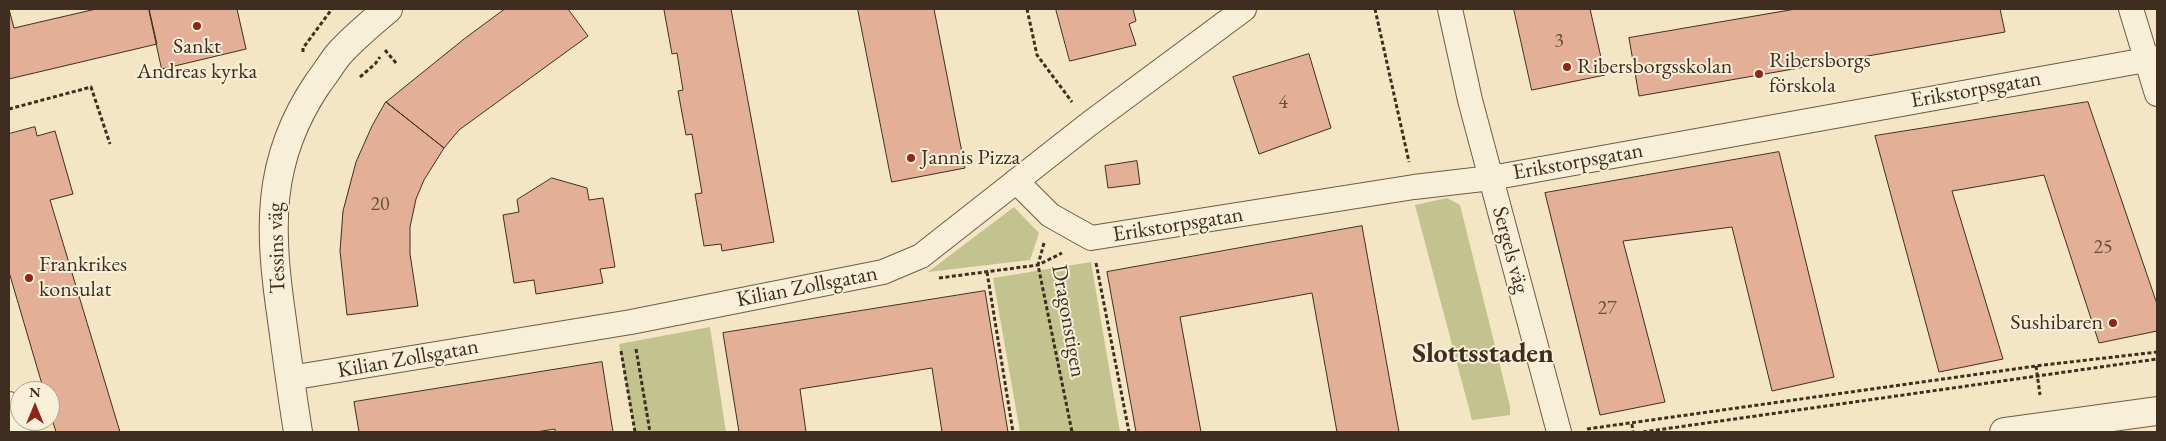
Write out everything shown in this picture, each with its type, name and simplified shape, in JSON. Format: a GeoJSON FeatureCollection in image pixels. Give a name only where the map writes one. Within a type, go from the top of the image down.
{"type":"FeatureCollection","features":[{"type":"Feature","properties":{"kind":"street","name":"Tessins väg"},"geometry":{"type":"LineString","coordinates":[[298,432],[274,266],[273,222],[278,172],[292,133],[309,97],[336,57],[363,29],[388,9]]}},
{"type":"Feature","properties":{"kind":"street","name":"Kilian Zollsgatan"},"geometry":{"type":"LineString","coordinates":[[290,378],[624,322],[883,272],[921,256],[1089,124],[1244,9]]}},
{"type":"Feature","properties":{"kind":"street","name":"Sergels väg"},"geometry":{"type":"LineString","coordinates":[[1450,9],[1490,178],[1559,432]]}},
{"type":"Feature","properties":{"kind":"street"},"geometry":{"type":"LineString","coordinates":[[2131,9],[2152,59],[2157,94]]}},
{"type":"Feature","properties":{"kind":"street","name":"Erikstorpsgatan"},"geometry":{"type":"LineString","coordinates":[[1016,180],[1050,215],[1091,238],[1414,187],[1490,178],[2152,59]]}},
{"type":"Feature","properties":{"kind":"street"},"geometry":{"type":"LineString","coordinates":[[9,406],[16,432]]}},
{"type":"Feature","properties":{"kind":"street"},"geometry":{"type":"LineString","coordinates":[[2004,432],[2157,411]]}},
{"type":"Feature","properties":{"kind":"path"},"geometry":{"type":"LineString","coordinates":[[1027,9],[1037,55],[1089,124]]}},
{"type":"Feature","properties":{"kind":"path"},"geometry":{"type":"LineString","coordinates":[[1374,9],[1414,187]]}},
{"type":"Feature","properties":{"kind":"path"},"geometry":{"type":"LineString","coordinates":[[378,44],[397,64]]}},
{"type":"Feature","properties":{"kind":"path"},"geometry":{"type":"LineString","coordinates":[[9,109],[91,87],[110,144]]}},
{"type":"Feature","properties":{"kind":"path","name":"Dragonstigen"},"geometry":{"type":"LineString","coordinates":[[1050,215],[1038,265],[1072,432]]}},
{"type":"Feature","properties":{"kind":"path"},"geometry":{"type":"LineString","coordinates":[[938,278],[1038,265],[1091,238],[1129,432]]}},
{"type":"Feature","properties":{"kind":"path"},"geometry":{"type":"LineString","coordinates":[[987,272],[1013,432]]}},
{"type":"Feature","properties":{"kind":"path"},"geometry":{"type":"LineString","coordinates":[[624,322],[635,432]]}},
{"type":"Feature","properties":{"kind":"path"},"geometry":{"type":"LineString","coordinates":[[624,322],[650,432]]}},
{"type":"Feature","properties":{"kind":"path"},"geometry":{"type":"LineString","coordinates":[[1559,432],[1632,424],[2036,366],[2157,352]]}},
{"type":"Feature","properties":{"kind":"path"},"geometry":{"type":"LineString","coordinates":[[1643,432],[2157,359]]}},
{"type":"Feature","properties":{"kind":"path"},"geometry":{"type":"LineString","coordinates":[[2036,366],[2040,396]]}},
{"type":"Feature","properties":{"kind":"path"},"geometry":{"type":"LineString","coordinates":[[1632,424],[1633,432]]}},
{"type":"Feature","properties":{"kind":"green space"},"geometry":{"type":"Polygon","coordinates":[[[1447,198],[1460,205],[1510,406],[1510,415],[1472,420],[1415,205],[1447,198]]]}},
{"type":"Feature","properties":{"kind":"green space"},"geometry":{"type":"Polygon","coordinates":[[[1014,207],[1039,233],[1030,260],[928,272],[1014,207]]]}},
{"type":"Feature","properties":{"kind":"green space"},"geometry":{"type":"Polygon","coordinates":[[[1091,262],[1120,432],[1020,432],[993,278],[1091,262]]]}},
{"type":"Feature","properties":{"kind":"green space"},"geometry":{"type":"Polygon","coordinates":[[[710,327],[726,432],[635,432],[619,344],[710,327]]]}},
{"type":"Feature","properties":{"kind":"building"},"geometry":{"type":"Polygon","coordinates":[[[9,9],[14,28],[96,9],[149,9],[157,44],[9,79],[9,9]]]}},
{"type":"Feature","properties":{"kind":"building","name":"Sankt Andreas kyrka"},"geometry":{"type":"Polygon","coordinates":[[[149,9],[237,9],[246,49],[162,69],[149,9]]]}},
{"type":"Feature","properties":{"kind":"building"},"geometry":{"type":"Polygon","coordinates":[[[505,9],[568,9],[588,36],[459,130],[444,148],[386,102],[464,39],[505,9]]]}},
{"type":"Feature","properties":{"kind":"building"},"geometry":{"type":"Polygon","coordinates":[[[731,9],[774,242],[722,251],[721,244],[704,246],[695,194],[702,193],[692,134],[686,135],[678,91],[683,90],[677,53],[672,54],[664,10],[731,9]]]}},
{"type":"Feature","properties":{"kind":"building"},"geometry":{"type":"Polygon","coordinates":[[[858,9],[934,9],[965,168],[892,182],[858,9]]]}},
{"type":"Feature","properties":{"kind":"building"},"geometry":{"type":"Polygon","coordinates":[[[1056,9],[1133,9],[1136,21],[1129,24],[1136,45],[1070,61],[1056,9]]]}},
{"type":"Feature","properties":{"kind":"building"},"geometry":{"type":"Polygon","coordinates":[[[1514,9],[1590,9],[1605,75],[1532,90],[1514,9]]]}},
{"type":"Feature","properties":{"kind":"building","name":"Ribersborgs förskola"},"geometry":{"type":"Polygon","coordinates":[[[1796,9],[2000,9],[2005,32],[1639,96],[1629,38],[1796,9]]]}},
{"type":"Feature","properties":{"kind":"building"},"geometry":{"type":"Polygon","coordinates":[[[1309,54],[1331,128],[1259,154],[1233,77],[1309,54]]]}},
{"type":"Feature","properties":{"kind":"building"},"geometry":{"type":"Polygon","coordinates":[[[386,102],[444,148],[424,180],[416,199],[410,227],[410,254],[418,306],[347,315],[340,251],[343,211],[356,162],[372,126],[386,102]]]}},
{"type":"Feature","properties":{"kind":"building"},"geometry":{"type":"Polygon","coordinates":[[[2088,102],[2157,304],[2157,331],[2099,343],[2044,175],[1952,191],[2003,359],[1939,372],[1875,136],[2088,102]]]}},
{"type":"Feature","properties":{"kind":"building"},"geometry":{"type":"Polygon","coordinates":[[[35,127],[37,136],[55,131],[73,194],[50,200],[120,432],[56,432],[60,431],[60,381],[41,381],[9,272],[9,134],[35,127]]]}},
{"type":"Feature","properties":{"kind":"building"},"geometry":{"type":"Polygon","coordinates":[[[1779,152],[1834,377],[1772,391],[1732,227],[1623,241],[1665,402],[1600,415],[1545,193],[1779,152]]]}},
{"type":"Feature","properties":{"kind":"building"},"geometry":{"type":"Polygon","coordinates":[[[1137,161],[1140,184],[1108,188],[1105,166],[1137,161]]]}},
{"type":"Feature","properties":{"kind":"building"},"geometry":{"type":"Polygon","coordinates":[[[552,178],[587,188],[589,200],[603,198],[615,267],[600,269],[603,283],[536,294],[534,280],[514,283],[503,215],[519,212],[517,200],[552,178]]]}},
{"type":"Feature","properties":{"kind":"building"},"geometry":{"type":"Polygon","coordinates":[[[1362,226],[1399,432],[1337,432],[1312,293],[1180,317],[1201,432],[1136,432],[1107,272],[1362,226]]]}},
{"type":"Feature","properties":{"kind":"building"},"geometry":{"type":"Polygon","coordinates":[[[985,291],[1008,432],[942,432],[932,368],[800,389],[806,432],[739,432],[723,333],[985,291]]]}},
{"type":"Feature","properties":{"kind":"building"},"geometry":{"type":"Polygon","coordinates":[[[602,362],[613,432],[555,432],[555,429],[536,432],[359,432],[354,402],[602,362]]]}},
{"type":"Feature","properties":{"kind":"place","name":"Sankt Andreas kyrka"},"geometry":{"type":"Point","coordinates":[197,26]}},
{"type":"Feature","properties":{"kind":"place","name":"Ribersborgsskolan"},"geometry":{"type":"Point","coordinates":[1567,67]}},
{"type":"Feature","properties":{"kind":"place","name":"Ribersborgs förskola"},"geometry":{"type":"Point","coordinates":[1759,74]}},
{"type":"Feature","properties":{"kind":"place","name":"Jannis Pizza"},"geometry":{"type":"Point","coordinates":[911,158]}},
{"type":"Feature","properties":{"kind":"place","name":"Frankrikes konsulat"},"geometry":{"type":"Point","coordinates":[29,278]}},
{"type":"Feature","properties":{"kind":"place","name":"Sushibaren"},"geometry":{"type":"Point","coordinates":[2113,323]}},
{"type":"Feature","properties":{"kind":"district","name":"Slottsstaden"},"geometry":{"type":"Point","coordinates":[1483,354]}}]}
